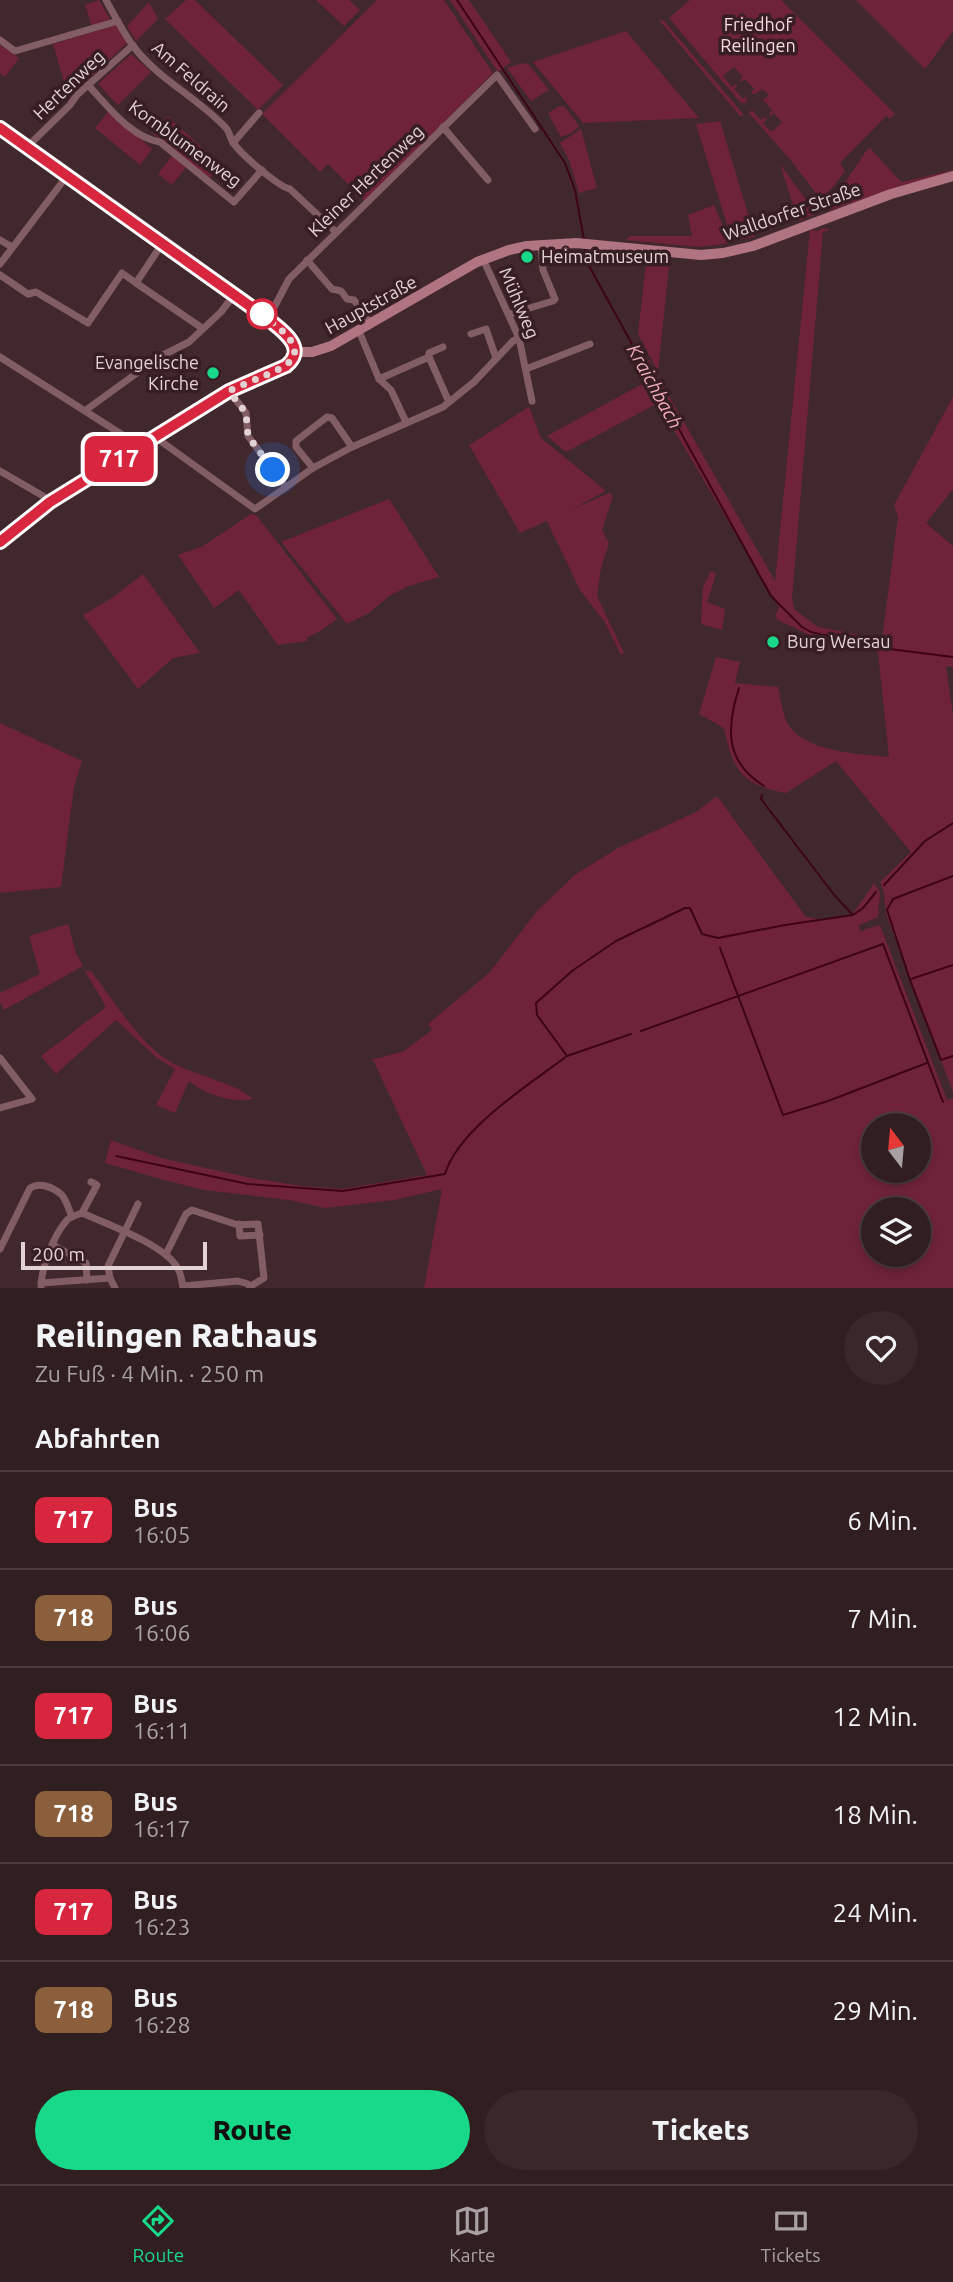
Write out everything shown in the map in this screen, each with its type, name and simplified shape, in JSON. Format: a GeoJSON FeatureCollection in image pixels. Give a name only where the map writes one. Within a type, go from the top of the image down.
{"type":"FeatureCollection","features":[{"type":"Feature","properties":{"kind":"street","name":"Am Feldrain"},"geometry":{"type":"LineString","coordinates":[[106,0],[133,46],[176,88],[187,92],[228,131],[233,143],[262,170],[282,188],[290,189],[336,232]]}},
{"type":"Feature","properties":{"kind":"street"},"geometry":{"type":"LineString","coordinates":[[0,40],[15,51],[118,21]]}},
{"type":"Feature","properties":{"kind":"street","name":"Hertenweg"},"geometry":{"type":"LineString","coordinates":[[27,147],[88,85],[133,46]]}},
{"type":"Feature","properties":{"kind":"street","name":"Kleiner Hertenweg"},"geometry":{"type":"LineString","coordinates":[[268,319],[286,282],[497,75],[535,129]]}},
{"type":"Feature","properties":{"kind":"street","name":"Kornblumenweg"},"geometry":{"type":"LineString","coordinates":[[88,85],[117,116],[146,140],[160,142],[234,202],[262,170]]}},
{"type":"Feature","properties":{"kind":"street"},"geometry":{"type":"LineString","coordinates":[[233,143],[259,113]]}},
{"type":"Feature","properties":{"kind":"street"},"geometry":{"type":"LineString","coordinates":[[443,127],[488,180]]}},
{"type":"Feature","properties":{"kind":"street"},"geometry":{"type":"LineString","coordinates":[[0,128],[268,319],[289,337],[296,352]]}},
{"type":"Feature","properties":{"kind":"street"},"geometry":{"type":"LineString","coordinates":[[0,264],[67,176]]}},
{"type":"Feature","properties":{"kind":"street","name":"Walldorfer Straße"},"geometry":{"type":"LineString","coordinates":[[596,244],[692,254],[723,253],[753,246],[891,194],[953,176]]}},
{"type":"Feature","properties":{"kind":"street"},"geometry":{"type":"LineString","coordinates":[[0,240],[12,247]]}},
{"type":"Feature","properties":{"kind":"street"},"geometry":{"type":"LineString","coordinates":[[136,283],[162,244]]}},
{"type":"Feature","properties":{"kind":"street","name":"Hauptstraße"},"geometry":{"type":"LineString","coordinates":[[0,542],[50,502],[229,391],[286,366],[296,352],[322,349],[359,331],[483,259],[509,250],[541,245],[596,244]]}},
{"type":"Feature","properties":{"kind":"street"},"geometry":{"type":"LineString","coordinates":[[509,314],[555,299],[541,264],[541,245]]}},
{"type":"Feature","properties":{"kind":"street","name":"Mühlweg"},"geometry":{"type":"LineString","coordinates":[[483,259],[519,338],[532,401]]}},
{"type":"Feature","properties":{"kind":"street"},"geometry":{"type":"LineString","coordinates":[[307,260],[332,289],[341,291],[347,299],[354,300],[371,324]]}},
{"type":"Feature","properties":{"kind":"street"},"geometry":{"type":"LineString","coordinates":[[0,275],[28,294],[36,292],[88,324],[122,273],[202,328]]}},
{"type":"Feature","properties":{"kind":"street"},"geometry":{"type":"LineString","coordinates":[[86,410],[159,357],[189,342],[221,312],[234,295]]}},
{"type":"Feature","properties":{"kind":"street"},"geometry":{"type":"LineString","coordinates":[[471,334],[486,329],[496,358]]}},
{"type":"Feature","properties":{"kind":"street"},"geometry":{"type":"LineString","coordinates":[[359,331],[379,379],[391,390],[406,422]]}},
{"type":"Feature","properties":{"kind":"street"},"geometry":{"type":"LineString","coordinates":[[155,437],[255,509],[313,468],[449,402],[474,382],[519,338]]}},
{"type":"Feature","properties":{"kind":"street"},"geometry":{"type":"LineString","coordinates":[[526,369],[590,344]]}},
{"type":"Feature","properties":{"kind":"street"},"geometry":{"type":"LineString","coordinates":[[379,379],[429,357],[429,354],[443,347]]}},
{"type":"Feature","properties":{"kind":"street"},"geometry":{"type":"LineString","coordinates":[[0,357],[140,446]]}},
{"type":"Feature","properties":{"kind":"street"},"geometry":{"type":"LineString","coordinates":[[429,357],[449,402]]}},
{"type":"Feature","properties":{"kind":"street"},"geometry":{"type":"LineString","coordinates":[[229,391],[246,413],[248,436],[286,487]]}},
{"type":"Feature","properties":{"kind":"street"},"geometry":{"type":"LineString","coordinates":[[313,468],[296,447],[296,441],[327,417],[332,418],[352,447]]}},
{"type":"Feature","properties":{"kind":"street"},"geometry":{"type":"LineString","coordinates":[[0,471],[50,502]]}},
{"type":"Feature","properties":{"kind":"street"},"geometry":{"type":"LineString","coordinates":[[0,1058],[32,1099],[0,1108]]}},
{"type":"Feature","properties":{"kind":"street"},"geometry":{"type":"LineString","coordinates":[[92,1182],[97,1185],[82,1213],[67,1220],[53,1245],[43,1266],[41,1285],[110,1278]]}},
{"type":"Feature","properties":{"kind":"street"},"geometry":{"type":"LineString","coordinates":[[0,1249],[30,1188],[36,1185],[44,1185],[62,1195],[72,1217]]}},
{"type":"Feature","properties":{"kind":"street"},"geometry":{"type":"LineString","coordinates":[[115,1288],[108,1266],[138,1204]]}},
{"type":"Feature","properties":{"kind":"street"},"geometry":{"type":"LineString","coordinates":[[82,1213],[124,1231],[166,1255],[179,1271],[183,1287],[238,1281],[251,1287],[264,1278],[258,1224],[239,1224],[192,1210],[186,1214],[166,1255]]}},
{"type":"Feature","properties":{"kind":"street"},"geometry":{"type":"LineString","coordinates":[[53,1245],[86,1263],[87,1280]]}},
{"type":"Feature","properties":{"kind":"green space"},"geometry":{"type":"Polygon","coordinates":[[[99,0],[111,21],[92,27],[85,5],[99,0]]]}},
{"type":"Feature","properties":{"kind":"green space"},"geometry":{"type":"Polygon","coordinates":[[[186,0],[195,0],[283,85],[258,110],[165,19],[186,0]]]}},
{"type":"Feature","properties":{"kind":"green space"},"geometry":{"type":"Polygon","coordinates":[[[316,0],[349,0],[360,10],[344,26],[316,0]]]}},
{"type":"Feature","properties":{"kind":"green space"},"geometry":{"type":"Polygon","coordinates":[[[377,0],[444,0],[493,73],[365,201],[328,164],[320,172],[262,114],[377,0]]]}},
{"type":"Feature","properties":{"kind":"green space"},"geometry":{"type":"Polygon","coordinates":[[[450,0],[469,0],[511,62],[498,72],[450,0]]]}},
{"type":"Feature","properties":{"kind":"green space","name":"Friedhof Reilingen"},"geometry":{"type":"Polygon","coordinates":[[[690,0],[781,0],[895,114],[890,119],[886,116],[840,163],[845,171],[822,201],[749,113],[752,110],[761,120],[765,117],[767,119],[763,123],[771,132],[782,123],[774,113],[771,116],[769,113],[772,110],[763,100],[769,95],[763,89],[755,94],[751,93],[754,89],[745,79],[741,82],[743,77],[734,67],[723,76],[732,87],[736,84],[734,89],[743,99],[747,96],[746,103],[741,103],[669,18],[690,0]]]}},
{"type":"Feature","properties":{"kind":"green space"},"geometry":{"type":"Polygon","coordinates":[[[856,0],[953,0],[953,31],[925,69],[856,0]]]}},
{"type":"Feature","properties":{"kind":"green space"},"geometry":{"type":"Polygon","coordinates":[[[149,2],[158,19],[136,41],[127,26],[149,2]]]}},
{"type":"Feature","properties":{"kind":"green space"},"geometry":{"type":"Polygon","coordinates":[[[659,20],[664,21],[744,115],[740,116],[659,20]]]}},
{"type":"Feature","properties":{"kind":"green space"},"geometry":{"type":"Polygon","coordinates":[[[116,25],[127,43],[69,98],[53,44],[116,25]]]}},
{"type":"Feature","properties":{"kind":"green space"},"geometry":{"type":"Polygon","coordinates":[[[626,31],[699,118],[583,123],[533,62],[626,31]]]}},
{"type":"Feature","properties":{"kind":"green space"},"geometry":{"type":"Polygon","coordinates":[[[0,45],[19,58],[5,77],[0,73],[0,45]]]}},
{"type":"Feature","properties":{"kind":"green space"},"geometry":{"type":"Polygon","coordinates":[[[131,54],[151,72],[118,105],[98,84],[131,54]]]}},
{"type":"Feature","properties":{"kind":"green space"},"geometry":{"type":"Polygon","coordinates":[[[522,63],[528,64],[549,90],[531,101],[507,68],[522,63]]]}},
{"type":"Feature","properties":{"kind":"green space"},"geometry":{"type":"Polygon","coordinates":[[[560,106],[565,107],[579,126],[572,133],[561,137],[548,113],[560,106]]]}},
{"type":"Feature","properties":{"kind":"green space"},"geometry":{"type":"Polygon","coordinates":[[[109,111],[152,149],[140,165],[95,128],[109,111]]]}},
{"type":"Feature","properties":{"kind":"green space"},"geometry":{"type":"Polygon","coordinates":[[[167,116],[222,166],[210,178],[153,134],[167,116]]]}},
{"type":"Feature","properties":{"kind":"green space"},"geometry":{"type":"Polygon","coordinates":[[[720,121],[755,237],[732,241],[696,124],[720,121]]]}},
{"type":"Feature","properties":{"kind":"green space"},"geometry":{"type":"Polygon","coordinates":[[[581,129],[597,188],[579,193],[569,160],[560,143],[581,129]]]}},
{"type":"Feature","properties":{"kind":"green space"},"geometry":{"type":"Polygon","coordinates":[[[870,148],[903,182],[953,172],[904,185],[831,210],[829,207],[870,148]]]}},
{"type":"Feature","properties":{"kind":"green space"},"geometry":{"type":"Polygon","coordinates":[[[172,156],[186,167],[172,185],[158,174],[172,156]]]}},
{"type":"Feature","properties":{"kind":"green space"},"geometry":{"type":"Polygon","coordinates":[[[780,164],[815,212],[816,214],[798,221],[780,164]]]}},
{"type":"Feature","properties":{"kind":"green space"},"geometry":{"type":"Polygon","coordinates":[[[714,205],[730,243],[700,247],[625,240],[631,236],[692,236],[688,215],[714,205]]]}},
{"type":"Feature","properties":{"kind":"green space"},"geometry":{"type":"Polygon","coordinates":[[[822,228],[830,230],[823,232],[792,598],[794,609],[818,627],[882,639],[898,517],[894,505],[953,397],[953,489],[926,523],[953,546],[953,667],[946,666],[953,715],[953,1092],[887,917],[880,882],[911,852],[836,761],[786,793],[759,786],[742,774],[736,765],[724,728],[699,714],[716,657],[740,662],[735,683],[778,687],[788,724],[806,741],[849,753],[889,757],[878,652],[813,637],[778,620],[775,616],[779,607],[658,403],[566,452],[547,436],[644,383],[625,349],[638,342],[775,581],[810,230],[818,231],[822,228]]]}},
{"type":"Feature","properties":{"kind":"green space"},"geometry":{"type":"Polygon","coordinates":[[[647,255],[670,257],[658,372],[638,334],[647,255]]]}},
{"type":"Feature","properties":{"kind":"green space"},"geometry":{"type":"Polygon","coordinates":[[[529,407],[541,438],[606,491],[570,510],[609,493],[613,496],[602,530],[609,543],[601,568],[597,596],[624,653],[621,655],[604,621],[580,590],[547,521],[520,533],[469,445],[529,407]]]}},
{"type":"Feature","properties":{"kind":"green space"},"geometry":{"type":"Polygon","coordinates":[[[389,499],[439,577],[409,586],[389,596],[369,613],[347,624],[281,542],[389,499]]]}},
{"type":"Feature","properties":{"kind":"green space"},"geometry":{"type":"Polygon","coordinates":[[[251,514],[256,515],[337,619],[306,638],[308,641],[278,645],[239,590],[214,608],[178,555],[203,546],[251,514]]]}},
{"type":"Feature","properties":{"kind":"green space"},"geometry":{"type":"Polygon","coordinates":[[[711,571],[716,574],[707,602],[725,609],[722,630],[701,624],[703,587],[711,571]]]}},
{"type":"Feature","properties":{"kind":"green space"},"geometry":{"type":"Polygon","coordinates":[[[143,574],[200,653],[173,658],[138,689],[83,615],[112,598],[143,574]]]}},
{"type":"Feature","properties":{"kind":"green space"},"geometry":{"type":"Polygon","coordinates":[[[0,723],[82,761],[74,787],[61,887],[0,893],[0,723]]]}},
{"type":"Feature","properties":{"kind":"green space"},"geometry":{"type":"Polygon","coordinates":[[[717,796],[806,917],[824,920],[853,914],[874,883],[880,892],[878,917],[859,925],[860,931],[880,925],[947,1100],[953,1098],[953,1288],[424,1288],[442,1189],[394,1200],[325,1208],[289,1200],[204,1190],[105,1163],[111,1140],[161,1158],[302,1186],[342,1189],[427,1175],[371,1060],[404,1051],[432,1030],[428,1024],[489,973],[538,910],[576,874],[618,848],[696,812],[717,796]]]}},
{"type":"Feature","properties":{"kind":"green space"},"geometry":{"type":"Polygon","coordinates":[[[68,924],[76,953],[83,966],[4,1010],[0,993],[40,974],[29,936],[68,924]]]}},
{"type":"Feature","properties":{"kind":"green space"},"geometry":{"type":"Polygon","coordinates":[[[85,971],[91,971],[127,1020],[158,1053],[179,1066],[235,1088],[253,1099],[219,1097],[189,1081],[175,1113],[156,1105],[175,1069],[157,1058],[116,1020],[56,1074],[41,1056],[106,1007],[85,971]]]}},
{"type":"Feature","properties":{"kind":"waterway","name":"Kraichbach"},"geometry":{"type":"LineString","coordinates":[[457,0],[565,163],[575,190],[584,240]]}},
{"type":"Feature","properties":{"kind":"waterway","name":"Kraichbach"},"geometry":{"type":"LineString","coordinates":[[585,249],[589,266],[771,596],[802,627],[811,632],[882,648],[953,657]]}},
{"type":"Feature","properties":{"kind":"waterway"},"geometry":{"type":"LineString","coordinates":[[739,688],[732,717],[732,743],[742,766],[764,786]]}},
{"type":"Feature","properties":{"kind":"waterway"},"geometry":{"type":"LineString","coordinates":[[762,795],[761,799],[835,896],[853,915],[863,908],[876,892]]}},
{"type":"Feature","properties":{"kind":"waterway"},"geometry":{"type":"LineString","coordinates":[[884,885],[925,841],[953,823]]}},
{"type":"Feature","properties":{"kind":"waterway"},"geometry":{"type":"LineString","coordinates":[[953,876],[893,899],[887,910],[941,1060],[953,1056]]}},
{"type":"Feature","properties":{"kind":"waterway"},"geometry":{"type":"LineString","coordinates":[[631,1034],[567,1056],[537,1015],[536,1003],[572,971],[616,941],[685,908],[690,908],[702,934],[718,938],[853,915]]}},
{"type":"Feature","properties":{"kind":"waterway"},"geometry":{"type":"LineString","coordinates":[[641,1031],[883,944],[943,1102]]}},
{"type":"Feature","properties":{"kind":"waterway"},"geometry":{"type":"LineString","coordinates":[[720,948],[783,1115],[828,1101],[927,1063]]}},
{"type":"Feature","properties":{"kind":"waterway"},"geometry":{"type":"LineString","coordinates":[[911,979],[953,965]]}},
{"type":"Feature","properties":{"kind":"waterway"},"geometry":{"type":"LineString","coordinates":[[116,1156],[248,1184],[343,1191],[445,1174],[452,1157],[480,1124],[567,1056]]}},
{"type":"Feature","properties":{"kind":"bus line","name":"717"},"geometry":{"type":"LineString","coordinates":[[0,128],[268,319],[289,337],[296,352],[286,366],[229,391],[82,482],[0,542]]}},
{"type":"Feature","properties":{"kind":"place","name":"Heimatmuseum"},"geometry":{"type":"Point","coordinates":[527,257]}},
{"type":"Feature","properties":{"kind":"place","name":"Evangelische Kirche"},"geometry":{"type":"Point","coordinates":[213,373]}},
{"type":"Feature","properties":{"kind":"place","name":"Burg Wersau"},"geometry":{"type":"Point","coordinates":[773,642]}},
{"type":"Feature","properties":{"kind":"route"},"geometry":{"type":"LineString","coordinates":[[262,314],[257,311],[283,331],[296,352],[286,366],[229,391],[246,413],[248,436],[273,470]]}}]}
